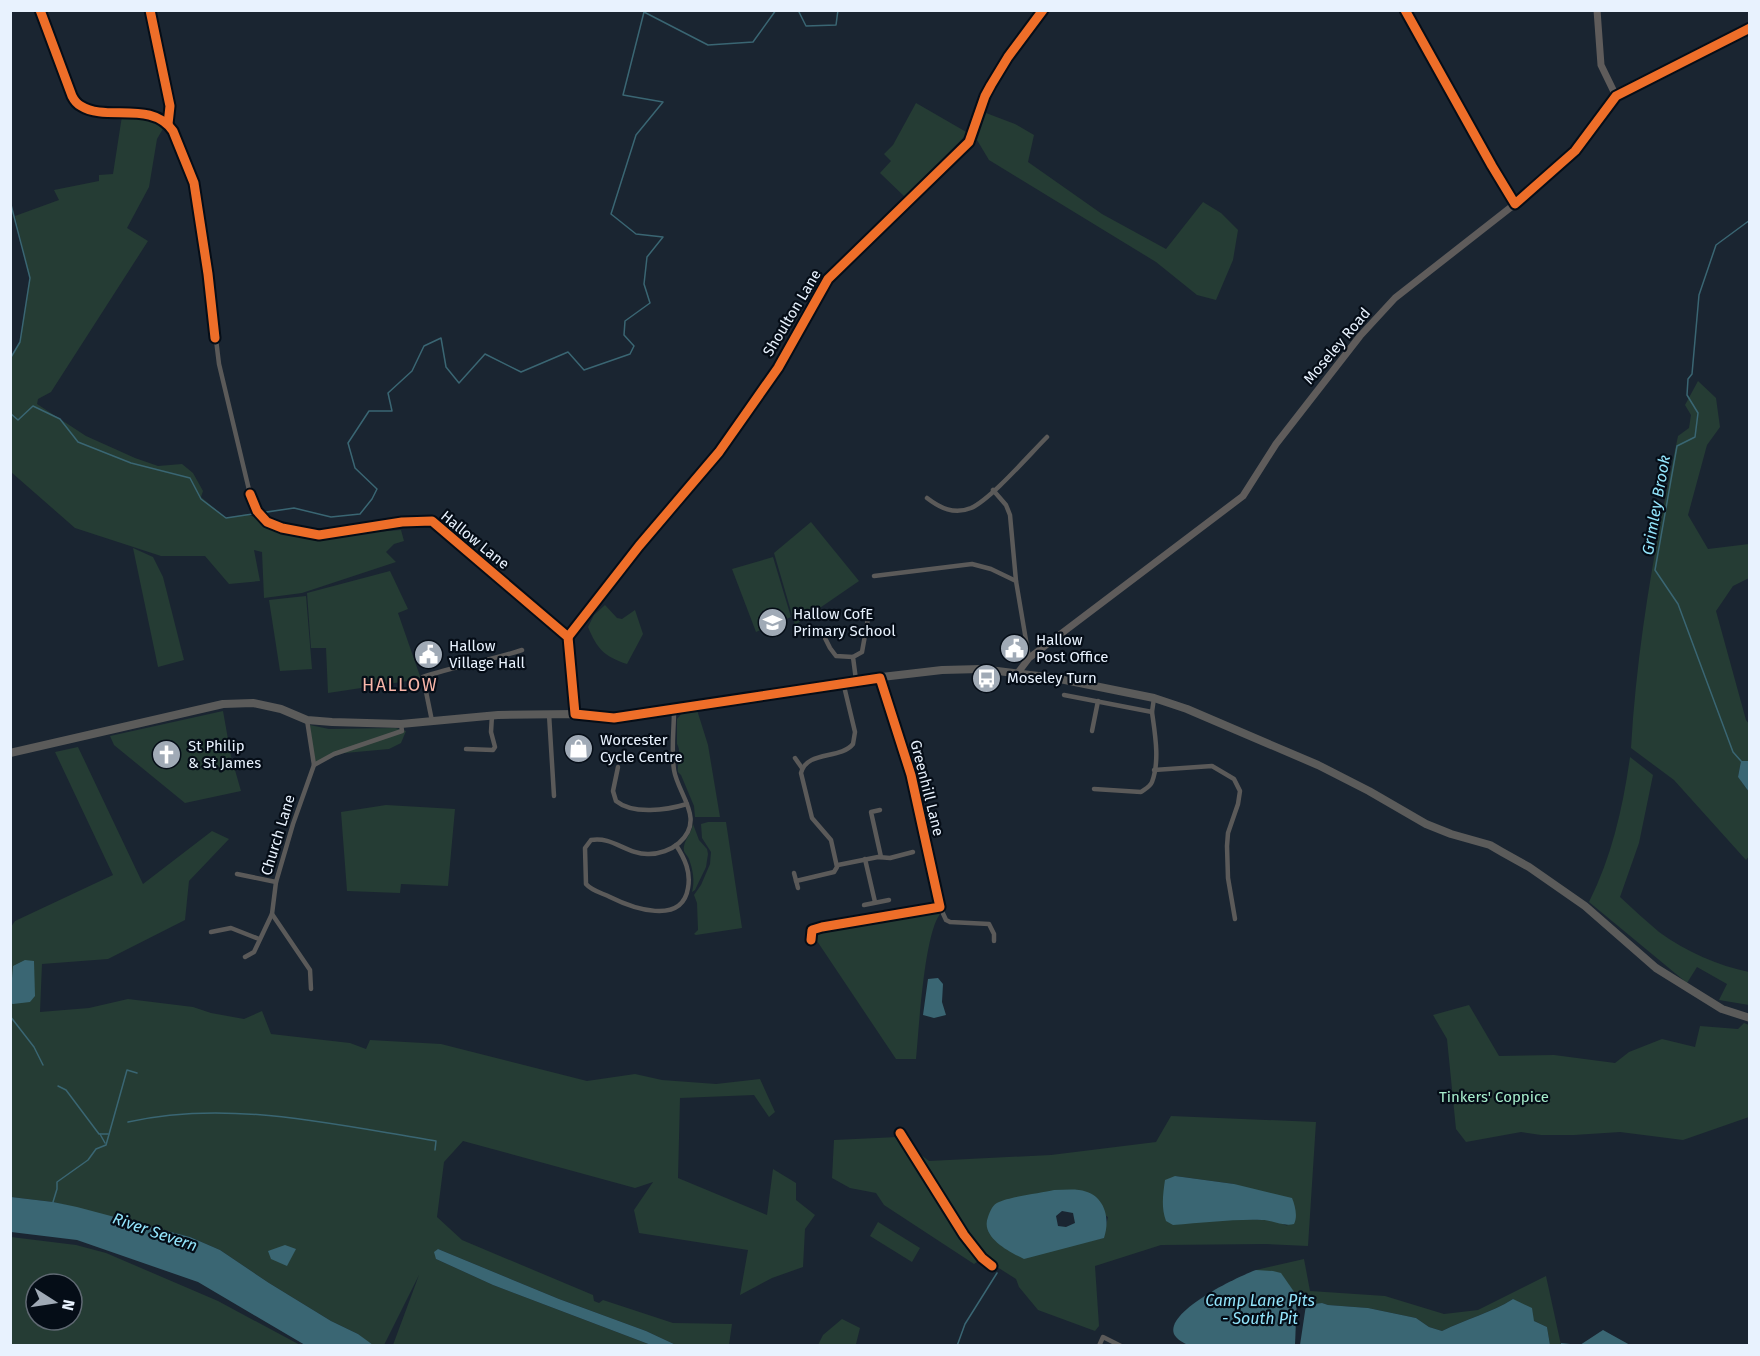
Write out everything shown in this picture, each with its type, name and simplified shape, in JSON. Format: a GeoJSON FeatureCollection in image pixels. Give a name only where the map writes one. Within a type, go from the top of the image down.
{"type":"FeatureCollection","features":[{"type":"Feature","properties":{"kind":"main road"},"geometry":{"type":"LineString","coordinates":[[10,753],[223,704],[253,704],[281,709],[307,720],[401,724],[492,716],[549,714],[614,718],[856,680],[942,670],[981,669],[1055,678],[1154,698],[1187,709],[1318,765],[1426,824],[1490,845],[1529,867],[1585,906],[1656,968],[1722,1008],[1749,1018]]}},
{"type":"Feature","properties":{"kind":"street"},"geometry":{"type":"LineString","coordinates":[[40,10],[72,96],[78,104],[93,111],[153,116],[168,124],[170,106],[150,10]]}},
{"type":"Feature","properties":{"kind":"street","name":"Shoulton Lane"},"geometry":{"type":"LineString","coordinates":[[568,637],[639,546],[719,452],[778,368],[828,279],[969,142],[991,85],[1008,57],[1043,10]]}},
{"type":"Feature","properties":{"kind":"street"},"geometry":{"type":"LineString","coordinates":[[1597,10],[1600,65],[1616,96],[1749,28]]}},
{"type":"Feature","properties":{"kind":"street","name":"Moseley Road"},"geometry":{"type":"LineString","coordinates":[[1017,674],[1029,658],[1243,496],[1276,444],[1360,336],[1395,298],[1515,204],[1575,151],[1616,96]]}},
{"type":"Feature","properties":{"kind":"street","name":"Hallow Lane"},"geometry":{"type":"LineString","coordinates":[[168,124],[173,130],[194,183],[219,364],[251,495],[257,511],[267,522],[282,528],[319,535],[402,522],[432,521],[568,637]]}},
{"type":"Feature","properties":{"kind":"street"},"geometry":{"type":"LineString","coordinates":[[935,495],[929,500],[944,509],[971,508],[993,490],[1044,438]]}},
{"type":"Feature","properties":{"kind":"street"},"geometry":{"type":"LineString","coordinates":[[993,490],[1006,505],[1010,515],[1016,581],[1029,658]]}},
{"type":"Feature","properties":{"kind":"street"},"geometry":{"type":"LineString","coordinates":[[874,576],[972,564],[990,569],[1016,581]]}},
{"type":"Feature","properties":{"kind":"street"},"geometry":{"type":"LineString","coordinates":[[825,638],[836,656],[853,657],[862,652],[869,612]]}},
{"type":"Feature","properties":{"kind":"street"},"geometry":{"type":"LineString","coordinates":[[568,637],[575,714]]}},
{"type":"Feature","properties":{"kind":"street"},"geometry":{"type":"LineString","coordinates":[[432,721],[423,677],[522,650]]}},
{"type":"Feature","properties":{"kind":"street"},"geometry":{"type":"LineString","coordinates":[[853,657],[856,680]]}},
{"type":"Feature","properties":{"kind":"street","name":"Greenhill Lane"},"geometry":{"type":"LineString","coordinates":[[880,678],[911,775],[940,907]]}},
{"type":"Feature","properties":{"kind":"street"},"geometry":{"type":"LineString","coordinates":[[802,768],[814,759],[844,751],[853,744],[855,732],[843,682]]}},
{"type":"Feature","properties":{"kind":"street"},"geometry":{"type":"LineString","coordinates":[[1064,696],[1152,712]]}},
{"type":"Feature","properties":{"kind":"street"},"geometry":{"type":"LineString","coordinates":[[1094,789],[1141,792],[1151,785],[1156,741],[1152,712],[1154,698]]}},
{"type":"Feature","properties":{"kind":"street"},"geometry":{"type":"LineString","coordinates":[[1092,731],[1098,701]]}},
{"type":"Feature","properties":{"kind":"street"},"geometry":{"type":"LineString","coordinates":[[674,710],[675,736],[672,756],[674,773],[690,816],[688,831],[676,845],[662,852],[642,854],[631,852],[605,839],[591,840],[585,848],[586,884],[594,891],[636,909],[659,911],[675,909],[684,900],[689,884],[687,866],[676,845]]}},
{"type":"Feature","properties":{"kind":"street"},"geometry":{"type":"LineString","coordinates":[[549,714],[554,796]]}},
{"type":"Feature","properties":{"kind":"street"},"geometry":{"type":"LineString","coordinates":[[466,748],[493,750],[495,747],[491,732],[492,716]]}},
{"type":"Feature","properties":{"kind":"street","name":"Church Lane"},"geometry":{"type":"LineString","coordinates":[[245,957],[254,952],[272,914],[276,882],[314,765],[307,720]]}},
{"type":"Feature","properties":{"kind":"street"},"geometry":{"type":"LineString","coordinates":[[314,765],[334,754],[402,731],[401,724]]}},
{"type":"Feature","properties":{"kind":"street"},"geometry":{"type":"LineString","coordinates":[[795,758],[802,768],[801,776],[812,818],[831,840],[838,865],[834,872],[796,881]]}},
{"type":"Feature","properties":{"kind":"street"},"geometry":{"type":"LineString","coordinates":[[1154,770],[1212,766],[1234,779],[1240,791],[1228,833],[1227,846],[1228,878],[1235,920]]}},
{"type":"Feature","properties":{"kind":"street"},"geometry":{"type":"LineString","coordinates":[[618,767],[613,790],[616,801],[621,805],[656,809],[687,804]]}},
{"type":"Feature","properties":{"kind":"street"},"geometry":{"type":"LineString","coordinates":[[880,810],[871,812],[881,857]]}},
{"type":"Feature","properties":{"kind":"street"},"geometry":{"type":"LineString","coordinates":[[838,865],[881,857],[890,858],[913,852]]}},
{"type":"Feature","properties":{"kind":"street"},"geometry":{"type":"LineString","coordinates":[[865,860],[875,902]]}},
{"type":"Feature","properties":{"kind":"street"},"geometry":{"type":"LineString","coordinates":[[794,873],[798,888]]}},
{"type":"Feature","properties":{"kind":"street"},"geometry":{"type":"LineString","coordinates":[[237,874],[276,882]]}},
{"type":"Feature","properties":{"kind":"street"},"geometry":{"type":"LineString","coordinates":[[864,905],[889,900]]}},
{"type":"Feature","properties":{"kind":"street"},"geometry":{"type":"LineString","coordinates":[[811,940],[812,930],[822,927],[940,907],[946,920],[950,922],[989,924],[994,934],[994,941]]}},
{"type":"Feature","properties":{"kind":"street"},"geometry":{"type":"LineString","coordinates":[[272,914],[310,970],[312,989]]}},
{"type":"Feature","properties":{"kind":"street"},"geometry":{"type":"LineString","coordinates":[[211,932],[231,928],[259,939]]}},
{"type":"Feature","properties":{"kind":"street"},"geometry":{"type":"LineString","coordinates":[[1099,1346],[1103,1336],[1121,1346]]}},
{"type":"Feature","properties":{"kind":"green space"},"geometry":{"type":"Polygon","coordinates":[[[916,103],[968,133],[905,197],[880,173],[891,161],[884,154],[893,145],[916,103]]]}},
{"type":"Feature","properties":{"kind":"green space"},"geometry":{"type":"Polygon","coordinates":[[[986,113],[1015,124],[1034,135],[1028,162],[1102,214],[1166,249],[1203,202],[1221,213],[1238,230],[1233,260],[1216,300],[1197,295],[1156,262],[989,160],[977,140],[986,113]]]}},
{"type":"Feature","properties":{"kind":"green space"},"geometry":{"type":"Polygon","coordinates":[[[122,116],[153,121],[164,127],[157,139],[149,187],[127,228],[148,241],[51,392],[38,399],[37,404],[86,436],[135,458],[158,466],[182,464],[193,473],[203,491],[201,497],[226,518],[247,514],[304,537],[401,530],[404,541],[394,544],[386,552],[396,562],[302,593],[264,598],[262,552],[254,550],[260,581],[229,584],[205,556],[161,556],[75,528],[11,472],[11,359],[20,342],[30,278],[15,216],[59,200],[54,190],[99,181],[99,175],[113,174],[122,116]]]}},
{"type":"Feature","properties":{"kind":"green space"},"geometry":{"type":"Polygon","coordinates":[[[1698,381],[1716,398],[1720,427],[1707,445],[1688,515],[1708,549],[1749,544],[1749,578],[1733,586],[1716,611],[1749,724],[1749,761],[1741,761],[1738,777],[1749,792],[1749,856],[1746,860],[1674,780],[1631,748],[1643,630],[1662,513],[1678,436],[1689,428],[1691,415],[1685,405],[1698,381]]]}},
{"type":"Feature","properties":{"kind":"green space"},"geometry":{"type":"Polygon","coordinates":[[[811,522],[859,581],[795,625],[774,553],[811,522]]]}},
{"type":"Feature","properties":{"kind":"green space"},"geometry":{"type":"Polygon","coordinates":[[[133,548],[153,557],[163,577],[184,660],[158,667],[133,548]]]}},
{"type":"Feature","properties":{"kind":"green space"},"geometry":{"type":"Polygon","coordinates":[[[773,557],[791,617],[756,632],[732,569],[773,557]]]}},
{"type":"Feature","properties":{"kind":"green space"},"geometry":{"type":"Polygon","coordinates":[[[390,571],[408,609],[398,613],[421,679],[328,693],[326,648],[311,648],[307,593],[390,571]]]}},
{"type":"Feature","properties":{"kind":"green space"},"geometry":{"type":"Polygon","coordinates":[[[306,596],[312,669],[280,671],[269,600],[306,596]]]}},
{"type":"Feature","properties":{"kind":"green space"},"geometry":{"type":"Polygon","coordinates":[[[605,605],[617,618],[622,619],[635,610],[643,634],[627,664],[607,655],[595,641],[588,627],[594,615],[605,605]]]}},
{"type":"Feature","properties":{"kind":"green space"},"geometry":{"type":"Polygon","coordinates":[[[697,710],[708,745],[720,817],[695,817],[694,806],[678,772],[677,719],[682,713],[697,710]]]}},
{"type":"Feature","properties":{"kind":"green space"},"geometry":{"type":"Polygon","coordinates":[[[223,711],[231,756],[241,791],[185,803],[114,745],[110,736],[223,711]]]}},
{"type":"Feature","properties":{"kind":"green space"},"geometry":{"type":"Polygon","coordinates":[[[310,725],[329,729],[395,728],[406,731],[401,743],[389,749],[334,754],[314,765],[310,725]]]}},
{"type":"Feature","properties":{"kind":"green space"},"geometry":{"type":"Polygon","coordinates":[[[78,747],[143,884],[212,831],[229,839],[189,881],[185,920],[108,959],[42,964],[40,1012],[89,1008],[128,999],[193,1007],[244,1019],[262,1011],[271,1034],[350,1043],[366,1049],[370,1040],[441,1044],[587,1081],[635,1074],[662,1080],[716,1084],[760,1079],[775,1112],[769,1117],[754,1095],[680,1098],[678,1178],[767,1215],[773,1169],[796,1183],[796,1200],[815,1215],[805,1229],[803,1267],[772,1278],[740,1295],[748,1250],[639,1233],[634,1210],[653,1182],[635,1188],[463,1141],[444,1162],[437,1217],[462,1240],[593,1295],[594,1301],[599,1303],[603,1300],[673,1323],[732,1324],[729,1345],[676,1345],[438,1249],[436,1259],[493,1285],[651,1345],[393,1345],[419,1275],[384,1345],[373,1346],[358,1334],[331,1321],[220,1250],[190,1237],[53,1202],[11,1197],[11,927],[15,921],[113,875],[55,752],[78,747]]]}},
{"type":"Feature","properties":{"kind":"green space"},"geometry":{"type":"Polygon","coordinates":[[[1630,757],[1653,775],[1639,843],[1620,897],[1659,932],[1680,945],[1714,962],[1749,972],[1749,1005],[1719,1000],[1727,984],[1697,967],[1687,983],[1589,902],[1616,831],[1630,757]]]}},
{"type":"Feature","properties":{"kind":"green space"},"geometry":{"type":"Polygon","coordinates":[[[386,805],[455,809],[448,886],[401,884],[400,893],[347,891],[341,812],[386,805]]]}},
{"type":"Feature","properties":{"kind":"green space"},"geometry":{"type":"Polygon","coordinates":[[[726,822],[742,928],[696,935],[694,934],[698,930],[697,903],[694,895],[710,864],[711,852],[702,838],[701,824],[726,822]]]}},
{"type":"Feature","properties":{"kind":"green space"},"geometry":{"type":"Polygon","coordinates":[[[693,824],[708,854],[706,867],[692,892],[692,871],[684,848],[693,824]]]}},
{"type":"Feature","properties":{"kind":"green space"},"geometry":{"type":"Polygon","coordinates":[[[933,910],[940,914],[934,925],[926,961],[916,1059],[896,1059],[813,935],[933,910]]]}},
{"type":"Feature","properties":{"kind":"green space","name":"Tinkers' Coppice"},"geometry":{"type":"Polygon","coordinates":[[[1469,1005],[1499,1056],[1554,1055],[1615,1063],[1629,1052],[1662,1039],[1695,1047],[1700,1026],[1738,1029],[1744,1023],[1749,1025],[1749,1117],[1683,1140],[1620,1132],[1541,1135],[1521,1132],[1466,1142],[1456,1129],[1447,1039],[1433,1015],[1469,1005]]]}},
{"type":"Feature","properties":{"kind":"green space"},"geometry":{"type":"Polygon","coordinates":[[[1171,1116],[1316,1122],[1308,1246],[1161,1245],[1095,1266],[1099,1326],[1095,1331],[1038,1310],[1019,1287],[1016,1279],[983,1258],[974,1264],[884,1205],[876,1193],[850,1188],[832,1178],[834,1140],[898,1137],[904,1132],[912,1148],[929,1161],[1051,1155],[1156,1142],[1171,1116]],[[1175,1176],[1239,1219],[1272,1220],[1288,1226],[1234,1184],[1175,1176]],[[1054,1190],[1005,1249],[1061,1248],[1103,1238],[1108,1217],[1054,1190]]]}},
{"type":"Feature","properties":{"kind":"green space"},"geometry":{"type":"Polygon","coordinates":[[[878,1222],[920,1248],[912,1262],[870,1236],[878,1222]]]}},
{"type":"Feature","properties":{"kind":"green space"},"geometry":{"type":"Polygon","coordinates":[[[11,1237],[76,1245],[106,1253],[218,1301],[300,1345],[11,1345],[11,1237]]]}},
{"type":"Feature","properties":{"kind":"green space"},"geometry":{"type":"Polygon","coordinates":[[[1304,1259],[1310,1291],[1385,1296],[1444,1314],[1478,1310],[1546,1276],[1561,1345],[1550,1345],[1547,1327],[1534,1321],[1513,1299],[1442,1331],[1429,1327],[1416,1318],[1368,1308],[1322,1303],[1298,1308],[1294,1292],[1289,1287],[1256,1270],[1304,1259]]]}},
{"type":"Feature","properties":{"kind":"green space"},"geometry":{"type":"Polygon","coordinates":[[[842,1319],[860,1328],[856,1344],[854,1346],[818,1345],[823,1335],[842,1319]]]}},
{"type":"Feature","properties":{"kind":"water"},"geometry":{"type":"Polygon","coordinates":[[[1741,761],[1749,761],[1749,792],[1738,777],[1741,761]]]}},
{"type":"Feature","properties":{"kind":"water"},"geometry":{"type":"Polygon","coordinates":[[[25,960],[34,961],[35,996],[30,1002],[13,1004],[10,1003],[13,966],[25,960]]]}},
{"type":"Feature","properties":{"kind":"water"},"geometry":{"type":"Polygon","coordinates":[[[938,978],[943,984],[942,1002],[946,1015],[934,1018],[923,1015],[928,979],[938,978]]]}},
{"type":"Feature","properties":{"kind":"water"},"geometry":{"type":"Polygon","coordinates":[[[1175,1176],[1234,1184],[1292,1198],[1296,1211],[1294,1224],[1251,1220],[1173,1225],[1166,1221],[1163,1201],[1165,1180],[1175,1176]]]}},
{"type":"Feature","properties":{"kind":"water"},"geometry":{"type":"Polygon","coordinates":[[[1054,1190],[1088,1192],[1100,1201],[1104,1207],[1107,1222],[1104,1238],[1024,1259],[997,1243],[988,1231],[987,1224],[995,1204],[1010,1198],[1054,1190]],[[1062,1211],[1056,1216],[1058,1226],[1066,1227],[1075,1223],[1073,1213],[1062,1211]]]}},
{"type":"Feature","properties":{"kind":"water","name":"River Severn"},"geometry":{"type":"Polygon","coordinates":[[[11,1197],[77,1207],[190,1237],[220,1250],[269,1283],[373,1345],[305,1345],[198,1282],[77,1240],[11,1232],[11,1197]]]}},
{"type":"Feature","properties":{"kind":"water"},"geometry":{"type":"Polygon","coordinates":[[[285,1245],[296,1249],[287,1266],[271,1259],[268,1251],[285,1245]]]}},
{"type":"Feature","properties":{"kind":"water"},"geometry":{"type":"Polygon","coordinates":[[[438,1249],[676,1345],[651,1345],[493,1285],[436,1259],[434,1252],[438,1249]]]}},
{"type":"Feature","properties":{"kind":"water","name":"Camp Lane Pits - South Pit"},"geometry":{"type":"Polygon","coordinates":[[[1256,1270],[1281,1273],[1297,1296],[1295,1345],[1188,1345],[1175,1336],[1174,1325],[1192,1305],[1220,1287],[1256,1270]]]}},
{"type":"Feature","properties":{"kind":"water"},"geometry":{"type":"Polygon","coordinates":[[[1513,1299],[1532,1308],[1534,1321],[1547,1327],[1550,1345],[1300,1345],[1306,1305],[1322,1303],[1368,1308],[1416,1318],[1429,1327],[1442,1331],[1513,1299]]]}},
{"type":"Feature","properties":{"kind":"water"},"geometry":{"type":"Polygon","coordinates":[[[1603,1330],[1630,1345],[1580,1345],[1603,1330]]]}},
{"type":"Feature","properties":{"kind":"waterway"},"geometry":{"type":"LineString","coordinates":[[10,413],[18,420],[33,406],[60,419],[78,442],[131,463],[190,478],[201,499],[226,518],[294,508],[331,517],[360,514],[377,489],[355,468],[348,443],[369,411],[392,411],[388,393],[412,371],[424,346],[441,338],[446,367],[459,383],[485,354],[521,372],[568,352],[584,370],[630,354],[634,346],[624,335],[625,321],[650,303],[644,284],[647,257],[663,237],[636,234],[611,214],[636,135],[663,102],[623,95],[644,12],[708,45],[753,42],[776,10]]}},
{"type":"Feature","properties":{"kind":"waterway"},"geometry":{"type":"LineString","coordinates":[[798,10],[806,26],[836,25],[838,10]]}},
{"type":"Feature","properties":{"kind":"waterway"},"geometry":{"type":"LineString","coordinates":[[10,201],[30,278],[20,342],[10,359]]}},
{"type":"Feature","properties":{"kind":"waterway","name":"Grimley Brook"},"geometry":{"type":"LineString","coordinates":[[1741,761],[1733,752],[1678,604],[1655,570],[1677,446],[1695,437],[1698,413],[1687,395],[1688,379],[1692,374],[1699,295],[1716,245],[1750,220]]}},
{"type":"Feature","properties":{"kind":"waterway"},"geometry":{"type":"LineString","coordinates":[[10,1016],[34,1047],[43,1065]]}},
{"type":"Feature","properties":{"kind":"waterway"},"geometry":{"type":"LineString","coordinates":[[53,1202],[57,1182],[88,1160],[96,1149],[106,1145],[127,1070],[137,1073]]}},
{"type":"Feature","properties":{"kind":"waterway"},"geometry":{"type":"LineString","coordinates":[[58,1086],[66,1090],[99,1134],[108,1134]]}},
{"type":"Feature","properties":{"kind":"waterway"},"geometry":{"type":"LineString","coordinates":[[128,1122],[205,1113],[282,1117],[436,1141],[435,1150]]}},
{"type":"Feature","properties":{"kind":"waterway"},"geometry":{"type":"LineString","coordinates":[[100,1134],[105,1143]]}},
{"type":"Feature","properties":{"kind":"waterway"},"geometry":{"type":"LineString","coordinates":[[957,1346],[965,1324],[997,1273]]}},
{"type":"Feature","properties":{"kind":"cycle path"},"geometry":{"type":"LineString","coordinates":[[40,10],[72,96],[77,103],[91,110],[153,116],[173,131],[194,183],[215,338]]}},
{"type":"Feature","properties":{"kind":"cycle path"},"geometry":{"type":"LineString","coordinates":[[150,10],[170,106],[168,124]]}},
{"type":"Feature","properties":{"kind":"cycle path"},"geometry":{"type":"LineString","coordinates":[[568,637],[639,546],[719,452],[778,368],[828,279],[969,142],[991,85],[1008,57],[1043,10]]}},
{"type":"Feature","properties":{"kind":"cycle path"},"geometry":{"type":"LineString","coordinates":[[1405,10],[1515,204],[1575,151],[1616,96],[1750,28]]}},
{"type":"Feature","properties":{"kind":"cycle path"},"geometry":{"type":"LineString","coordinates":[[250,494],[257,511],[267,522],[282,528],[319,535],[402,522],[432,521],[568,637],[575,714],[614,718],[880,678],[911,775],[940,907],[822,927],[812,930],[811,940]]}},
{"type":"Feature","properties":{"kind":"cycle path"},"geometry":{"type":"LineString","coordinates":[[900,1133],[964,1235],[982,1258],[992,1266]]}},
{"type":"Feature","properties":{"kind":"place","name":"Hallow CofE Primary School"},"geometry":{"type":"Point","coordinates":[772,623]}},
{"type":"Feature","properties":{"kind":"place","name":"Hallow Post Office"},"geometry":{"type":"Point","coordinates":[1015,649]}},
{"type":"Feature","properties":{"kind":"place","name":"Hallow Village Hall"},"geometry":{"type":"Point","coordinates":[428,655]}},
{"type":"Feature","properties":{"kind":"place","name":"Moseley Turn"},"geometry":{"type":"Point","coordinates":[986,678]}},
{"type":"Feature","properties":{"kind":"place","name":"Worcester Cycle Centre"},"geometry":{"type":"Point","coordinates":[579,749]}},
{"type":"Feature","properties":{"kind":"place","name":"St Philip & St James"},"geometry":{"type":"Point","coordinates":[167,755]}},
{"type":"Feature","properties":{"kind":"district","name":"HALLOW"},"geometry":{"type":"Point","coordinates":[400,685]}}]}
